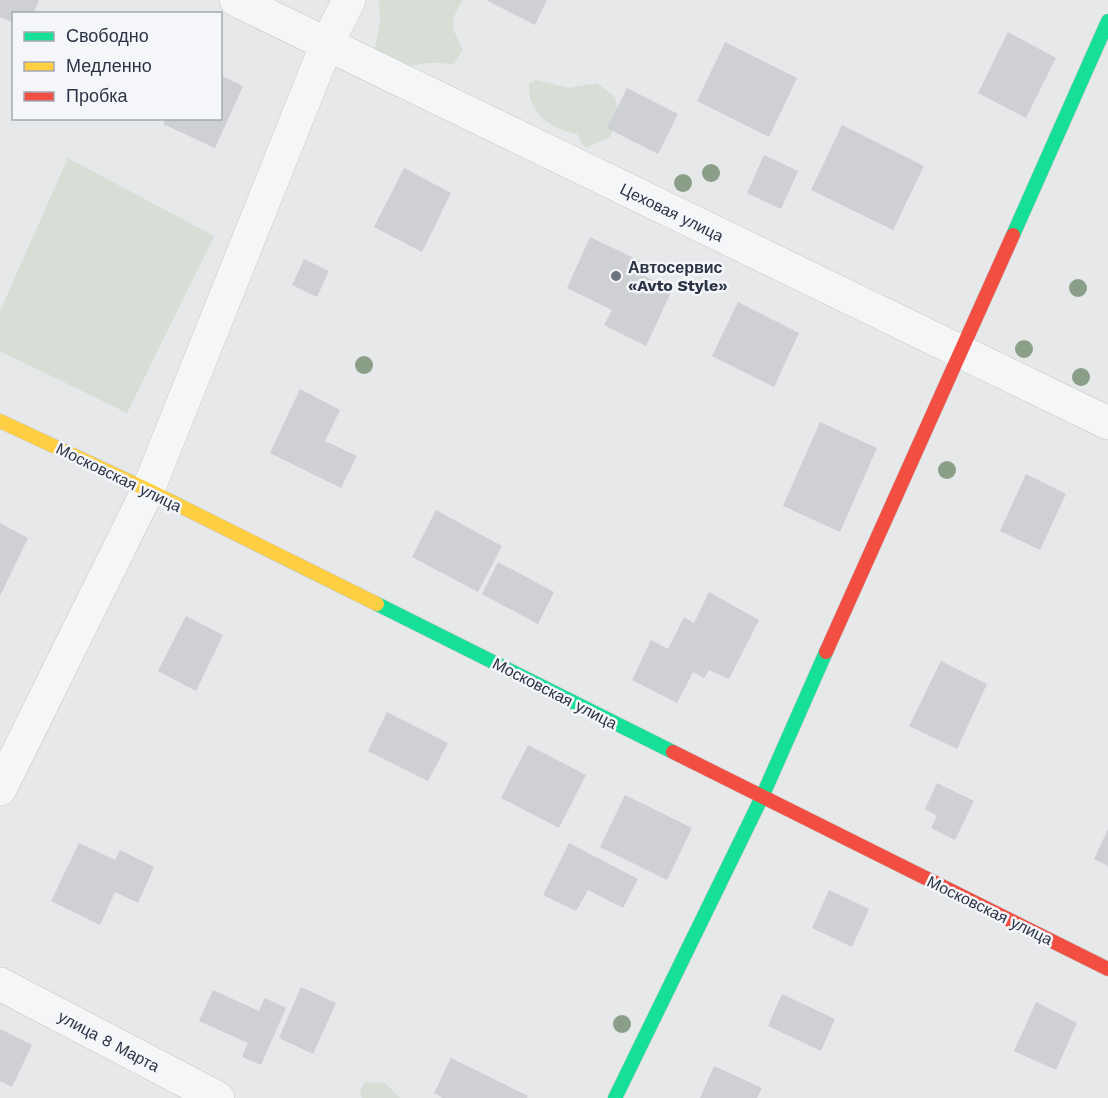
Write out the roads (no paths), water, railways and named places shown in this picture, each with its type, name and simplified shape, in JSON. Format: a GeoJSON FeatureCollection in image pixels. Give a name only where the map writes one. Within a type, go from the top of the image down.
{"type":"FeatureCollection","features":[{"type":"Feature","properties":{"kind":"street","name":"Цеховая улица"},"geometry":{"type":"LineString","coordinates":[[236,0],[326,46],[1108,423]]}},
{"type":"Feature","properties":{"kind":"street"},"geometry":{"type":"LineString","coordinates":[[0,789],[147,490],[326,46],[350,0]]}},
{"type":"Feature","properties":{"kind":"street"},"geometry":{"type":"LineString","coordinates":[[615,1098],[762,796],[959,350],[1108,21]]}},
{"type":"Feature","properties":{"kind":"street","name":"Московская улица"},"geometry":{"type":"LineString","coordinates":[[0,421],[147,490],[1108,969]]}},
{"type":"Feature","properties":{"kind":"street","name":"улица 8 Марта"},"geometry":{"type":"LineString","coordinates":[[0,984],[218,1098]]}},
{"type":"Feature","properties":{"kind":"place","name":"Автосервис «Avto Style»"},"geometry":{"type":"Point","coordinates":[616,276]}}]}
